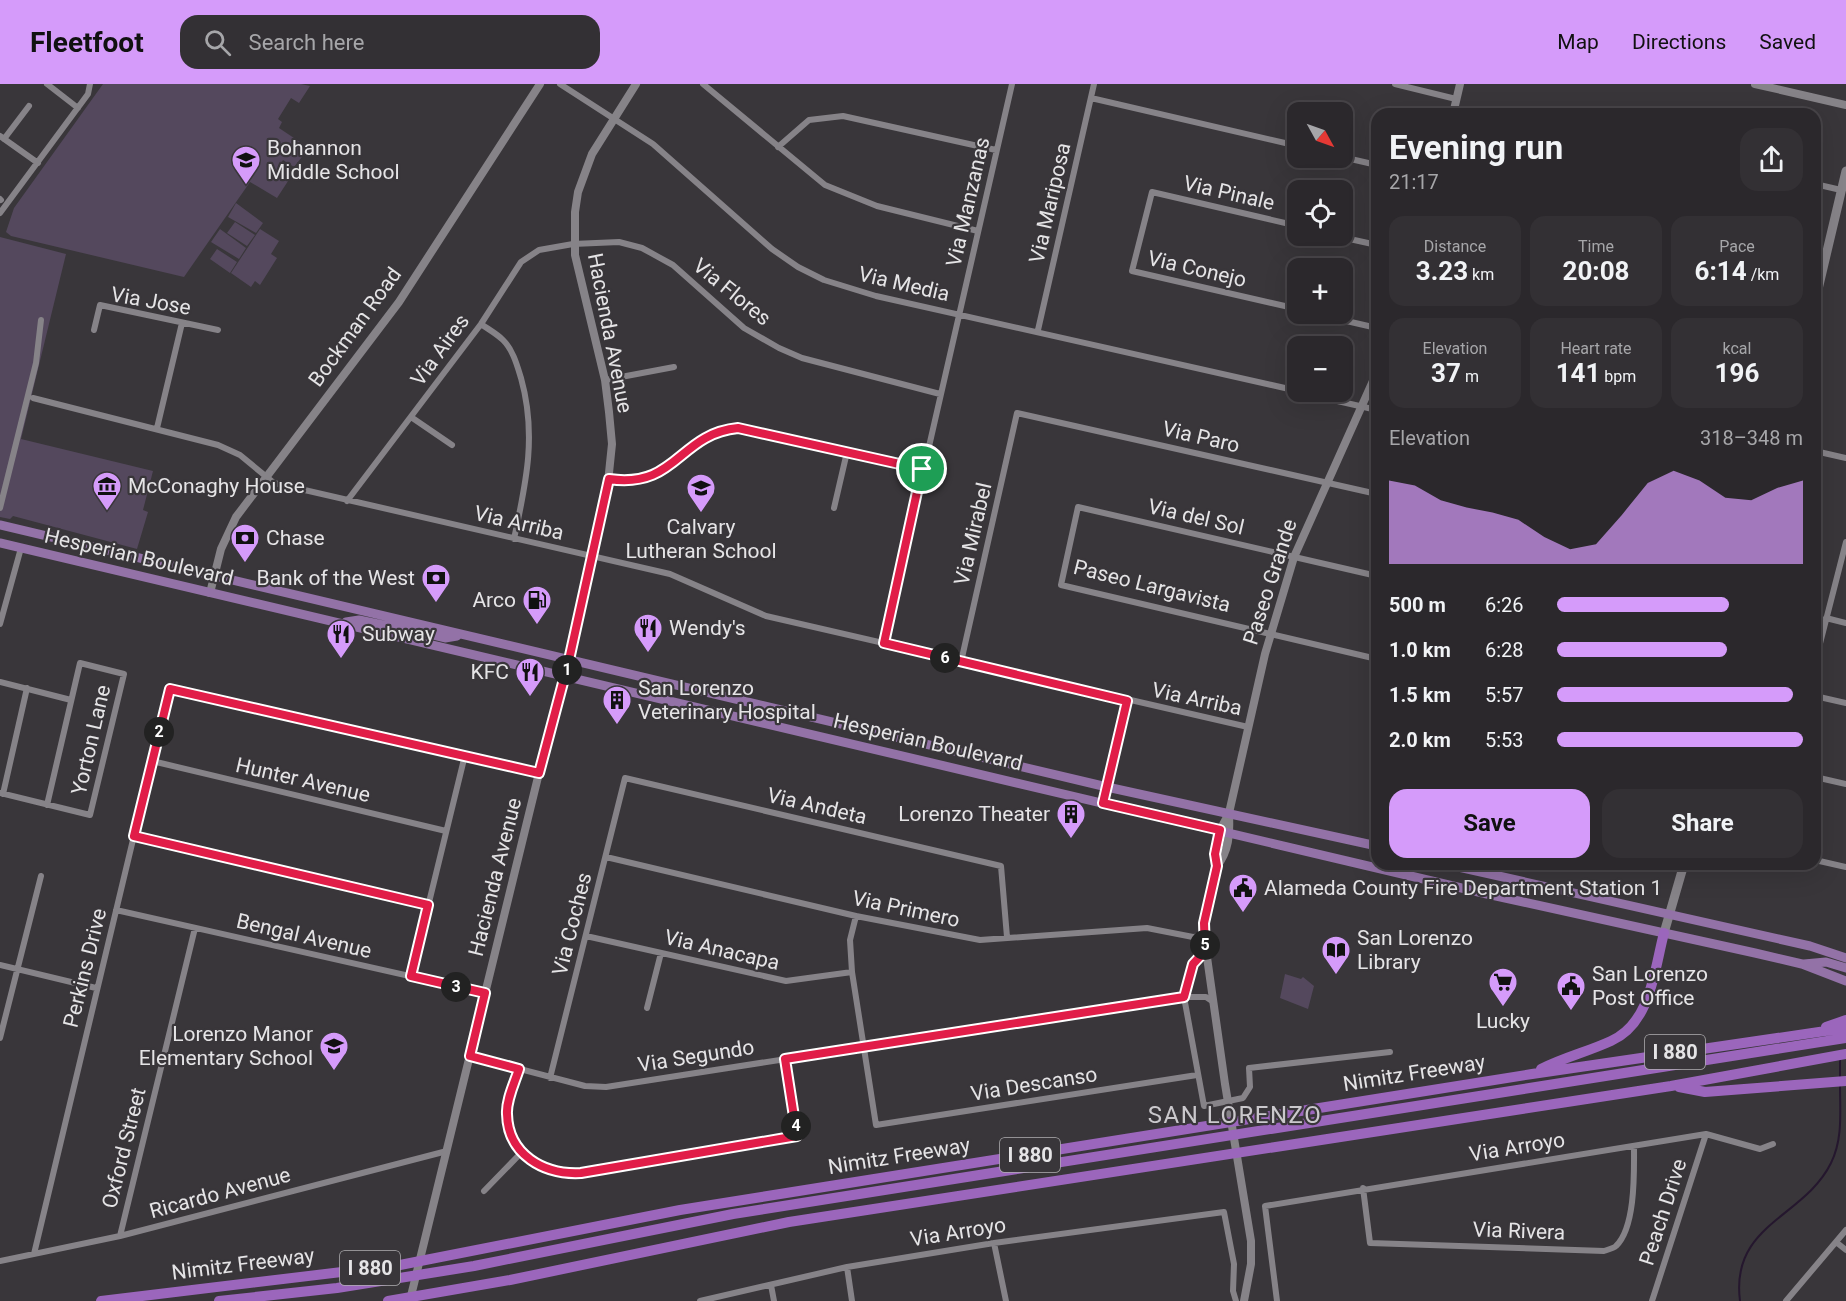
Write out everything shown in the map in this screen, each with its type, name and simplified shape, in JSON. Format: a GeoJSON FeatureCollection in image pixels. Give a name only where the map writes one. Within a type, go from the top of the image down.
{"type":"FeatureCollection","features":[{"type":"Feature","properties":{"kind":"highway"},"geometry":{"type":"LineString","coordinates":[[1532,1074],[1570,1055],[1612,1041],[1626,1032],[1646,1005],[1664,933]]}},
{"type":"Feature","properties":{"kind":"highway"},"geometry":{"type":"LineString","coordinates":[[1831,1031],[1846,1020]]}},
{"type":"Feature","properties":{"kind":"highway","name":"I 880"},"geometry":{"type":"LineString","coordinates":[[219,1301],[337,1288],[474,1266],[733,1214],[1846,1028]]}},
{"type":"Feature","properties":{"kind":"highway","name":"Nimitz Freeway"},"geometry":{"type":"LineString","coordinates":[[101,1301],[400,1265],[680,1210],[1532,1074],[1818,1031],[1831,1031]]}},
{"type":"Feature","properties":{"kind":"highway","name":"I 880"},"geometry":{"type":"LineString","coordinates":[[1831,1031],[1846,1038]]}},
{"type":"Feature","properties":{"kind":"highway","name":"I 880"},"geometry":{"type":"LineString","coordinates":[[388,1301],[499,1282],[789,1222],[1671,1086],[1846,1054]]}},
{"type":"Feature","properties":{"kind":"highway"},"geometry":{"type":"LineString","coordinates":[[1671,1086],[1705,1092],[1846,1081]]}},
{"type":"Feature","properties":{"kind":"highway"},"geometry":{"type":"LineString","coordinates":[[506,1245],[538,1253]]}},
{"type":"Feature","properties":{"kind":"main road"},"geometry":{"type":"LineString","coordinates":[[1821,276],[1846,171]]}},
{"type":"Feature","properties":{"kind":"main road","name":"Hesperian Boulevard"},"geometry":{"type":"LineString","coordinates":[[0,525],[1107,787],[1371,845]]}},
{"type":"Feature","properties":{"kind":"main road","name":"Hesperian Boulevard"},"geometry":{"type":"LineString","coordinates":[[0,543],[1371,865]]}},
{"type":"Feature","properties":{"kind":"main road"},"geometry":{"type":"LineString","coordinates":[[56,556],[68,547],[84,546]]}},
{"type":"Feature","properties":{"kind":"main road"},"geometry":{"type":"LineString","coordinates":[[340,622],[359,620],[402,629],[409,623]]}},
{"type":"Feature","properties":{"kind":"main road"},"geometry":{"type":"LineString","coordinates":[[401,637],[412,630],[445,638],[463,635]]}},
{"type":"Feature","properties":{"kind":"main road"},"geometry":{"type":"LineString","coordinates":[[682,703],[700,701],[713,694]]}},
{"type":"Feature","properties":{"kind":"main road","name":"Hesperian Boulevard"},"geometry":{"type":"LineString","coordinates":[[1393,870],[1802,964],[1846,981]]}},
{"type":"Feature","properties":{"kind":"main road"},"geometry":{"type":"LineString","coordinates":[[1472,870],[1810,946],[1846,958]]}},
{"type":"Feature","properties":{"kind":"main road"},"geometry":{"type":"LineString","coordinates":[[1664,933],[1682,870]]}},
{"type":"Feature","properties":{"kind":"main road"},"geometry":{"type":"LineString","coordinates":[[1802,964],[1826,962],[1846,968]]}},
{"type":"Feature","properties":{"kind":"street"},"geometry":{"type":"LineString","coordinates":[[47,84],[78,108]]}},
{"type":"Feature","properties":{"kind":"street"},"geometry":{"type":"LineString","coordinates":[[0,213],[88,94],[90,84]]}},
{"type":"Feature","properties":{"kind":"street","name":"Bockman Road"},"geometry":{"type":"LineString","coordinates":[[210,593],[227,531],[399,302],[540,84]]}},
{"type":"Feature","properties":{"kind":"street","name":"Via Media"},"geometry":{"type":"LineString","coordinates":[[560,84],[653,144],[772,249],[798,267],[824,280],[859,291],[1038,330],[1287,389]]}},
{"type":"Feature","properties":{"kind":"street","name":"Hacienda Avenue"},"geometry":{"type":"LineString","coordinates":[[410,1301],[539,773],[569,660],[609,479],[612,444],[605,380],[573,243],[574,212],[584,173],[636,84]]}},
{"type":"Feature","properties":{"kind":"street"},"geometry":{"type":"LineString","coordinates":[[703,84],[817,180],[846,196],[909,215],[978,231]]}},
{"type":"Feature","properties":{"kind":"street","name":"Via Manzanas"},"geometry":{"type":"LineString","coordinates":[[884,643],[1012,84]]}},
{"type":"Feature","properties":{"kind":"street","name":"Via Mariposa"},"geometry":{"type":"LineString","coordinates":[[1038,330],[1094,84]]}},
{"type":"Feature","properties":{"kind":"street"},"geometry":{"type":"LineString","coordinates":[[1395,84],[1456,99]]}},
{"type":"Feature","properties":{"kind":"street"},"geometry":{"type":"LineString","coordinates":[[1454,108],[1460,84]]}},
{"type":"Feature","properties":{"kind":"street"},"geometry":{"type":"LineString","coordinates":[[1755,84],[1846,105]]}},
{"type":"Feature","properties":{"kind":"street"},"geometry":{"type":"LineString","coordinates":[[1091,98],[1287,143]]}},
{"type":"Feature","properties":{"kind":"street"},"geometry":{"type":"LineString","coordinates":[[28,105],[2,138],[38,163]]}},
{"type":"Feature","properties":{"kind":"street"},"geometry":{"type":"LineString","coordinates":[[778,147],[808,120],[843,116],[996,150]]}},
{"type":"Feature","properties":{"kind":"street"},"geometry":{"type":"LineString","coordinates":[[1353,160],[1371,164]]}},
{"type":"Feature","properties":{"kind":"street"},"geometry":{"type":"LineString","coordinates":[[1821,185],[1841,190]]}},
{"type":"Feature","properties":{"kind":"street","name":"Via Pinale"},"geometry":{"type":"LineString","coordinates":[[1152,192],[1287,223]]}},
{"type":"Feature","properties":{"kind":"street","name":"Via Conejo"},"geometry":{"type":"LineString","coordinates":[[1152,192],[1132,271],[1287,306]]}},
{"type":"Feature","properties":{"kind":"street"},"geometry":{"type":"LineString","coordinates":[[1353,240],[1371,244]]}},
{"type":"Feature","properties":{"kind":"street","name":"Via Flores"},"geometry":{"type":"LineString","coordinates":[[573,243],[619,242],[642,248],[673,265],[744,328],[778,348],[802,358],[940,394]]}},
{"type":"Feature","properties":{"kind":"street","name":"Via Aires"},"geometry":{"type":"LineString","coordinates":[[348,501],[481,324],[521,262],[539,250],[573,243]]}},
{"type":"Feature","properties":{"kind":"street","name":"Via Jose"},"geometry":{"type":"LineString","coordinates":[[94,330],[100,305],[218,330]]}},
{"type":"Feature","properties":{"kind":"street"},"geometry":{"type":"LineString","coordinates":[[0,508],[36,363],[41,320]]}},
{"type":"Feature","properties":{"kind":"street"},"geometry":{"type":"LineString","coordinates":[[157,428],[182,322]]}},
{"type":"Feature","properties":{"kind":"street"},"geometry":{"type":"LineString","coordinates":[[1353,322],[1371,327]]}},
{"type":"Feature","properties":{"kind":"street"},"geometry":{"type":"LineString","coordinates":[[481,324],[504,341],[516,359],[526,397],[530,430],[529,471],[514,539]]}},
{"type":"Feature","properties":{"kind":"street"},"geometry":{"type":"LineString","coordinates":[[605,380],[674,367]]}},
{"type":"Feature","properties":{"kind":"street","name":"Paseo Grande"},"geometry":{"type":"LineString","coordinates":[[1244,1301],[1251,1264],[1242,1182],[1205,951],[1204,923],[1217,866],[1215,854],[1225,831],[1271,633],[1294,556],[1371,387]]}},
{"type":"Feature","properties":{"kind":"street","name":"Via Arriba"},"geometry":{"type":"LineString","coordinates":[[33,398],[218,445],[240,455],[274,483],[670,574],[766,616],[1127,701],[1248,727]]}},
{"type":"Feature","properties":{"kind":"street","name":"Via Media"},"geometry":{"type":"LineString","coordinates":[[1341,402],[1371,409]]}},
{"type":"Feature","properties":{"kind":"street","name":"Via Paro"},"geometry":{"type":"LineString","coordinates":[[1017,414],[1371,493]]}},
{"type":"Feature","properties":{"kind":"street","name":"Via Mirabel"},"geometry":{"type":"LineString","coordinates":[[961,662],[1017,414]]}},
{"type":"Feature","properties":{"kind":"street"},"geometry":{"type":"LineString","coordinates":[[411,417],[452,445]]}},
{"type":"Feature","properties":{"kind":"street"},"geometry":{"type":"LineString","coordinates":[[609,479],[634,481],[662,473],[702,438],[719,430],[738,428],[922,469]]}},
{"type":"Feature","properties":{"kind":"street"},"geometry":{"type":"LineString","coordinates":[[834,508],[847,452]]}},
{"type":"Feature","properties":{"kind":"street"},"geometry":{"type":"LineString","coordinates":[[1821,452],[1846,458]]}},
{"type":"Feature","properties":{"kind":"street","name":"Via del Sol"},"geometry":{"type":"LineString","coordinates":[[1078,507],[1371,575]]}},
{"type":"Feature","properties":{"kind":"street","name":"Paseo Largavista"},"geometry":{"type":"LineString","coordinates":[[1078,507],[1061,585],[1371,658]]}},
{"type":"Feature","properties":{"kind":"street"},"geometry":{"type":"LineString","coordinates":[[1821,638],[1846,542]]}},
{"type":"Feature","properties":{"kind":"street"},"geometry":{"type":"LineString","coordinates":[[0,624],[21,548]]}},
{"type":"Feature","properties":{"kind":"street"},"geometry":{"type":"LineString","coordinates":[[1826,618],[1846,623]]}},
{"type":"Feature","properties":{"kind":"street","name":"Yorton Lane"},"geometry":{"type":"LineString","coordinates":[[47,805],[90,815],[124,674],[80,663],[71,700]]}},
{"type":"Feature","properties":{"kind":"street"},"geometry":{"type":"LineString","coordinates":[[0,682],[27,688],[71,700],[47,805],[1,794],[27,688]]}},
{"type":"Feature","properties":{"kind":"street","name":"Perkins Drive"},"geometry":{"type":"LineString","coordinates":[[34,1254],[96,988],[170,689],[465,755]]}},
{"type":"Feature","properties":{"kind":"street"},"geometry":{"type":"LineString","coordinates":[[1821,697],[1846,703]]}},
{"type":"Feature","properties":{"kind":"street"},"geometry":{"type":"LineString","coordinates":[[1103,803],[1127,701]]}},
{"type":"Feature","properties":{"kind":"street"},"geometry":{"type":"LineString","coordinates":[[411,976],[465,755],[539,773]]}},
{"type":"Feature","properties":{"kind":"street","name":"Hunter Avenue"},"geometry":{"type":"LineString","coordinates":[[152,761],[446,831]]}},
{"type":"Feature","properties":{"kind":"street","name":"Via Coches"},"geometry":{"type":"LineString","coordinates":[[550,1078],[626,778]]}},
{"type":"Feature","properties":{"kind":"street","name":"Via Andeta"},"geometry":{"type":"LineString","coordinates":[[626,778],[1001,866],[1007,937]]}},
{"type":"Feature","properties":{"kind":"street"},"geometry":{"type":"LineString","coordinates":[[1821,778],[1846,784]]}},
{"type":"Feature","properties":{"kind":"street"},"geometry":{"type":"LineString","coordinates":[[134,836],[428,905]]}},
{"type":"Feature","properties":{"kind":"street","name":"Via Primero"},"geometry":{"type":"LineString","coordinates":[[606,857],[856,916],[962,938],[980,940],[1147,928],[1193,937],[1204,936]]}},
{"type":"Feature","properties":{"kind":"street"},"geometry":{"type":"LineString","coordinates":[[1821,861],[1846,867]]}},
{"type":"Feature","properties":{"kind":"street"},"geometry":{"type":"LineString","coordinates":[[0,1038],[41,876]]}},
{"type":"Feature","properties":{"kind":"street","name":"Bengal Avenue"},"geometry":{"type":"LineString","coordinates":[[116,910],[485,993]]}},
{"type":"Feature","properties":{"kind":"street"},"geometry":{"type":"LineString","coordinates":[[856,916],[850,940],[852,972],[864,1045]]}},
{"type":"Feature","properties":{"kind":"street","name":"Oxford Street"},"geometry":{"type":"LineString","coordinates":[[120,1236],[195,928]]}},
{"type":"Feature","properties":{"kind":"street","name":"Via Anacapa"},"geometry":{"type":"LineString","coordinates":[[586,936],[786,981],[852,972]]}},
{"type":"Feature","properties":{"kind":"street"},"geometry":{"type":"LineString","coordinates":[[1205,951],[1193,964],[1184,997],[1203,1106],[1244,1098],[1250,1087],[1249,1068],[1390,1052]]}},
{"type":"Feature","properties":{"kind":"street"},"geometry":{"type":"LineString","coordinates":[[647,1008],[662,953]]}},
{"type":"Feature","properties":{"kind":"street"},"geometry":{"type":"LineString","coordinates":[[0,965],[96,988]]}},
{"type":"Feature","properties":{"kind":"street","name":"Via Segundo"},"geometry":{"type":"LineString","coordinates":[[470,1056],[585,1086],[606,1087],[864,1045],[1184,997],[1206,997],[1212,1001]]}},
{"type":"Feature","properties":{"kind":"street","name":"Via Descanso"},"geometry":{"type":"LineString","coordinates":[[864,1045],[876,1125],[1197,1075]]}},
{"type":"Feature","properties":{"kind":"street"},"geometry":{"type":"LineString","coordinates":[[519,1069],[507,1112],[510,1133],[521,1153],[538,1166],[563,1174],[797,1136],[785,1059]]}},
{"type":"Feature","properties":{"kind":"street","name":"Via Arroyo"},"geometry":{"type":"LineString","coordinates":[[1277,1301],[1264,1206],[1363,1188],[1706,1134],[1760,1149],[1773,1144]]}},
{"type":"Feature","properties":{"kind":"street","name":"Peach Drive"},"geometry":{"type":"LineString","coordinates":[[1652,1301],[1706,1134]]}},
{"type":"Feature","properties":{"kind":"street","name":"Via Rivera"},"geometry":{"type":"LineString","coordinates":[[1363,1188],[1370,1243],[1604,1251],[1616,1246],[1623,1234],[1635,1192],[1634,1146]]}},
{"type":"Feature","properties":{"kind":"street","name":"Ricardo Avenue"},"geometry":{"type":"LineString","coordinates":[[0,1261],[120,1236],[447,1151]]}},
{"type":"Feature","properties":{"kind":"street"},"geometry":{"type":"LineString","coordinates":[[484,1191],[521,1153]]}},
{"type":"Feature","properties":{"kind":"street","name":"Via Arroyo"},"geometry":{"type":"LineString","coordinates":[[700,1301],[847,1267],[994,1243],[1224,1212],[1236,1301]]}},
{"type":"Feature","properties":{"kind":"street"},"geometry":{"type":"LineString","coordinates":[[1786,1301],[1846,1230]]}},
{"type":"Feature","properties":{"kind":"street"},"geometry":{"type":"LineString","coordinates":[[1836,1242],[1846,1250]]}},
{"type":"Feature","properties":{"kind":"street"},"geometry":{"type":"LineString","coordinates":[[994,1243],[1006,1301]]}},
{"type":"Feature","properties":{"kind":"street"},"geometry":{"type":"LineString","coordinates":[[847,1267],[852,1301]]}},
{"type":"Feature","properties":{"kind":"street"},"geometry":{"type":"LineString","coordinates":[[771,1284],[774,1301]]}},
{"type":"Feature","properties":{"kind":"shaded area"},"geometry":{"type":"Polygon","coordinates":[[[103,84],[301,84],[310,86],[299,103],[291,98],[278,119],[282,122],[279,128],[309,148],[294,167],[283,160],[279,166],[292,175],[277,198],[250,182],[184,277],[11,236],[6,232],[14,208],[103,84]]]}},
{"type":"Feature","properties":{"kind":"shaded area"},"geometry":{"type":"Polygon","coordinates":[[[236,203],[263,223],[256,233],[228,217],[236,203]]]}},
{"type":"Feature","properties":{"kind":"shaded area"},"geometry":{"type":"Polygon","coordinates":[[[235,222],[255,235],[247,246],[227,233],[235,222]]]}},
{"type":"Feature","properties":{"kind":"shaded area"},"geometry":{"type":"Polygon","coordinates":[[[220,229],[246,248],[239,259],[211,242],[220,229]]]}},
{"type":"Feature","properties":{"kind":"shaded area"},"geometry":{"type":"Polygon","coordinates":[[[260,229],[279,241],[271,254],[277,258],[260,285],[255,281],[251,287],[231,273],[260,229]]]}},
{"type":"Feature","properties":{"kind":"shaded area"},"geometry":{"type":"Polygon","coordinates":[[[0,237],[66,254],[21,439],[153,471],[143,510],[148,512],[137,549],[13,516],[10,519],[0,517],[0,237]]]}},
{"type":"Feature","properties":{"kind":"shaded area"},"geometry":{"type":"Polygon","coordinates":[[[217,249],[237,262],[230,273],[210,259],[217,249]]]}},
{"type":"Feature","properties":{"kind":"shaded area"},"geometry":{"type":"Polygon","coordinates":[[[1285,974],[1301,979],[1303,977],[1314,986],[1308,1009],[1280,998],[1285,974]]]}},
{"type":"Feature","properties":{"kind":"waterway"},"geometry":{"type":"LineString","coordinates":[[1840,1059],[1840,1078]]}},
{"type":"Feature","properties":{"kind":"waterway"},"geometry":{"type":"LineString","coordinates":[[1740,1301],[1740,1275],[1746,1255],[1757,1238],[1819,1182],[1831,1163],[1839,1135],[1840,1086]]}},
{"type":"Feature","properties":{"kind":"place","name":"Bohannon Middle School"},"geometry":{"type":"Point","coordinates":[246,186]}},
{"type":"Feature","properties":{"kind":"place","name":"McConaghy House"},"geometry":{"type":"Point","coordinates":[107,512]}},
{"type":"Feature","properties":{"kind":"place","name":"Calvary Lutheran School"},"geometry":{"type":"Point","coordinates":[701,514]}},
{"type":"Feature","properties":{"kind":"place","name":"Chase"},"geometry":{"type":"Point","coordinates":[245,564]}},
{"type":"Feature","properties":{"kind":"place","name":"Bank of the West"},"geometry":{"type":"Point","coordinates":[436,604]}},
{"type":"Feature","properties":{"kind":"place","name":"Arco"},"geometry":{"type":"Point","coordinates":[537,626]}},
{"type":"Feature","properties":{"kind":"place","name":"Wendy's"},"geometry":{"type":"Point","coordinates":[648,654]}},
{"type":"Feature","properties":{"kind":"place","name":"Subway"},"geometry":{"type":"Point","coordinates":[341,660]}},
{"type":"Feature","properties":{"kind":"place","name":"KFC"},"geometry":{"type":"Point","coordinates":[530,698]}},
{"type":"Feature","properties":{"kind":"place","name":"San Lorenzo Veterinary Hospital"},"geometry":{"type":"Point","coordinates":[617,726]}},
{"type":"Feature","properties":{"kind":"place","name":"Lorenzo Theater"},"geometry":{"type":"Point","coordinates":[1071,840]}},
{"type":"Feature","properties":{"kind":"place","name":"Alameda County Fire Department Station 1"},"geometry":{"type":"Point","coordinates":[1243,914]}},
{"type":"Feature","properties":{"kind":"place","name":"San Lorenzo Library"},"geometry":{"type":"Point","coordinates":[1336,976]}},
{"type":"Feature","properties":{"kind":"place","name":"Lucky"},"geometry":{"type":"Point","coordinates":[1503,1008]}},
{"type":"Feature","properties":{"kind":"place","name":"San Lorenzo Post Office"},"geometry":{"type":"Point","coordinates":[1571,1012]}},
{"type":"Feature","properties":{"kind":"place","name":"Lorenzo Manor Elementary School"},"geometry":{"type":"Point","coordinates":[334,1072]}},
{"type":"Feature","properties":{"kind":"district","name":"SAN LORENZO"},"geometry":{"type":"Point","coordinates":[1235,1115]}},
{"type":"Feature","properties":{"kind":"route"},"geometry":{"type":"LineString","coordinates":[[738,428],[922,469],[884,643],[1127,701],[1103,803],[1220,830],[1215,854],[1217,866],[1204,923],[1205,951],[1193,964],[1184,997],[785,1059],[797,1136],[581,1173],[563,1174],[538,1166],[521,1153],[510,1133],[507,1112],[519,1069],[470,1056],[485,993],[411,976],[428,905],[134,836],[170,689],[539,773],[569,660],[609,479],[634,481],[647,479],[662,473],[702,438],[719,430],[738,428]]}}]}
